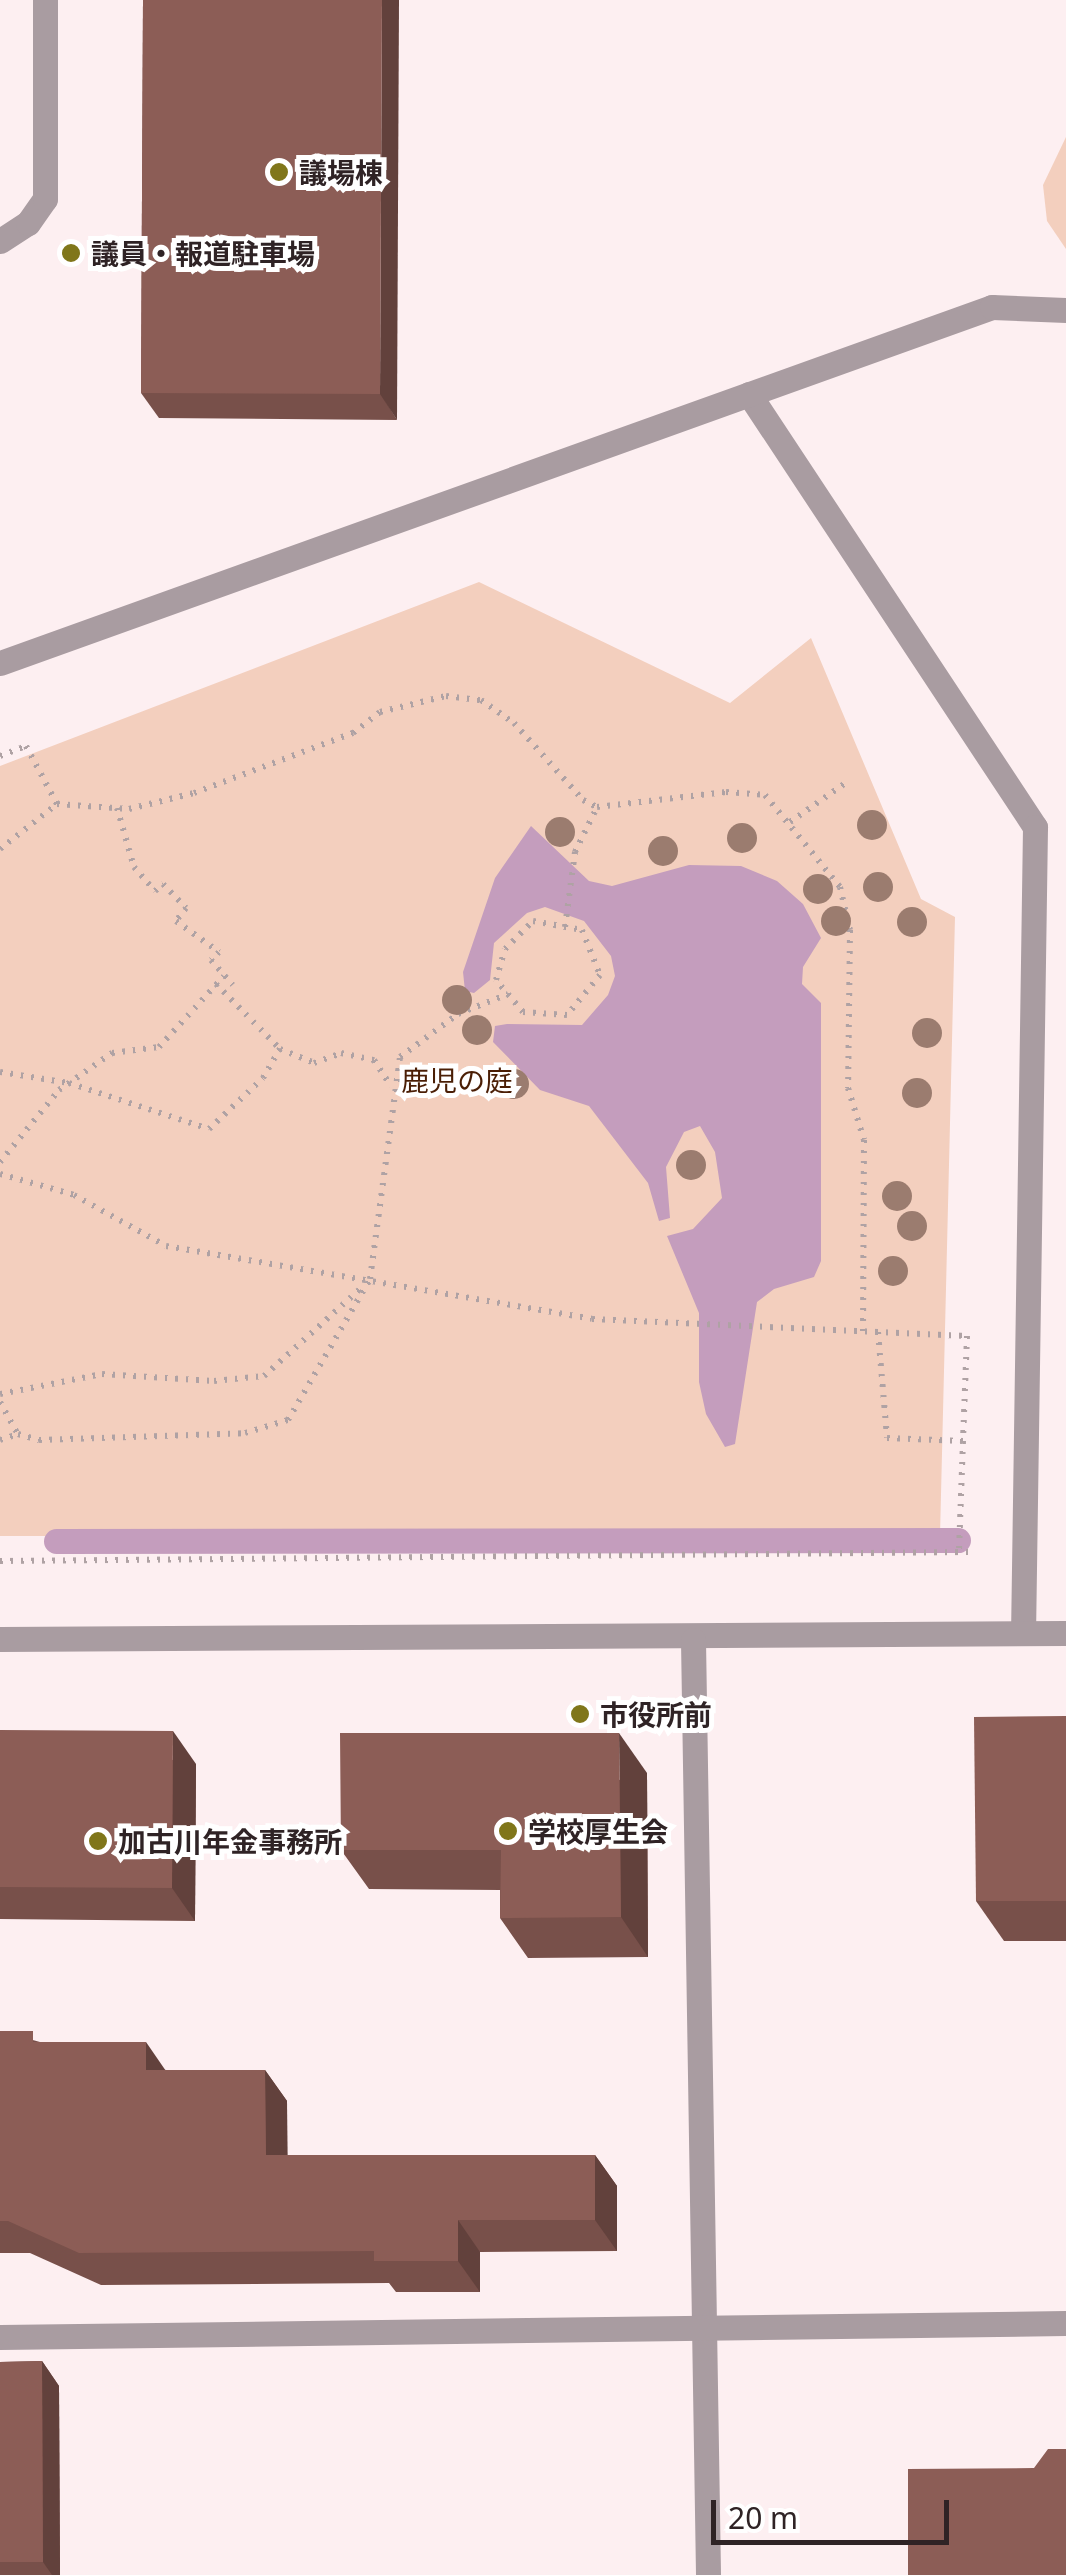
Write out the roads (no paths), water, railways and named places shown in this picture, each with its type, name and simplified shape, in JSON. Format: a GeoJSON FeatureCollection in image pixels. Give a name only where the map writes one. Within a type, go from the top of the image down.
{"type":"FeatureCollection","features":[{"type":"Feature","properties":{"kind":"street"},"geometry":{"type":"LineString","coordinates":[[0,241],[28,223],[45,199],[44,0]]}},
{"type":"Feature","properties":{"kind":"street"},"geometry":{"type":"LineString","coordinates":[[0,663],[992,307],[1066,310]]}},
{"type":"Feature","properties":{"kind":"street"},"geometry":{"type":"LineString","coordinates":[[749,394],[1035,828],[1023,1634]]}},
{"type":"Feature","properties":{"kind":"street"},"geometry":{"type":"LineString","coordinates":[[0,1639],[693,1640],[1066,1633]]}},
{"type":"Feature","properties":{"kind":"street"},"geometry":{"type":"LineString","coordinates":[[693,1640],[708,2575]]}},
{"type":"Feature","properties":{"kind":"street"},"geometry":{"type":"LineString","coordinates":[[0,2337],[1066,2323]]}},
{"type":"Feature","properties":{"kind":"waterway"},"geometry":{"type":"LineString","coordinates":[[56,1541],[958,1540]]}},
{"type":"Feature","properties":{"kind":"place","name":"議場棟"},"geometry":{"type":"Point","coordinates":[279,172]}},
{"type":"Feature","properties":{"kind":"place","name":"議員・報道駐車場"},"geometry":{"type":"Point","coordinates":[71,253]}},
{"type":"Feature","properties":{"kind":"place","name":"市役所前"},"geometry":{"type":"Point","coordinates":[580,1714]}},
{"type":"Feature","properties":{"kind":"place","name":"学校厚生会"},"geometry":{"type":"Point","coordinates":[508,1831]}},
{"type":"Feature","properties":{"kind":"place","name":"加古川年金事務所"},"geometry":{"type":"Point","coordinates":[98,1841]}},
{"type":"Feature","properties":{"kind":"park label","name":"鹿児の庭"},"geometry":{"type":"Point","coordinates":[457,1080]}}]}
